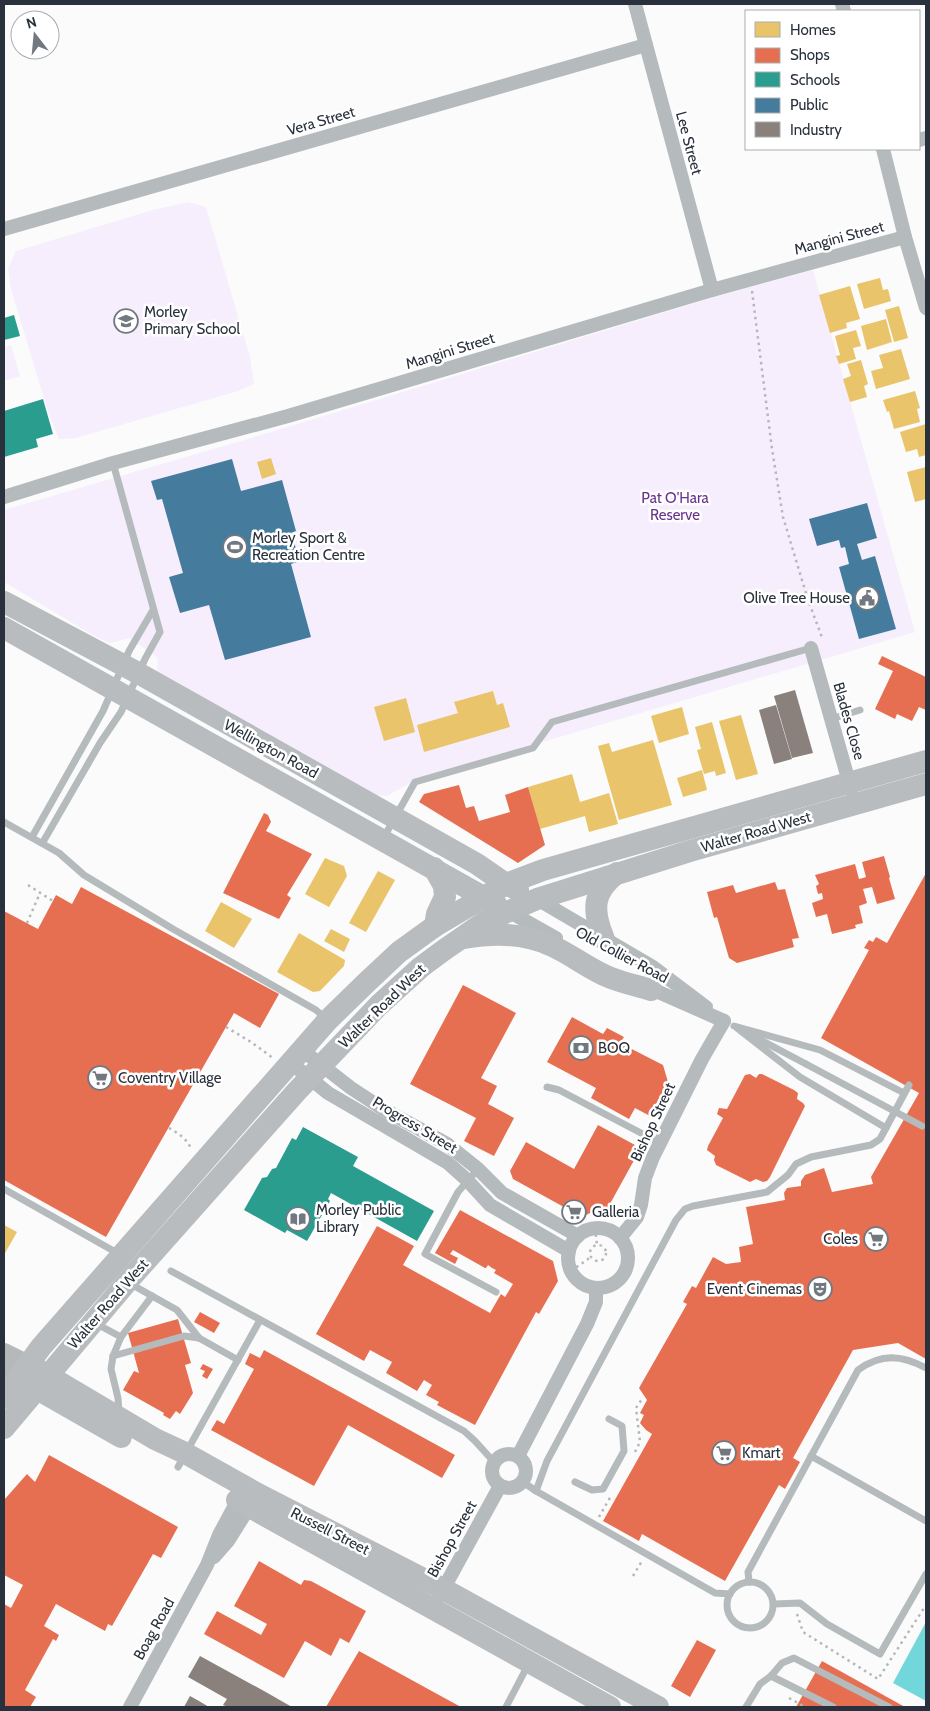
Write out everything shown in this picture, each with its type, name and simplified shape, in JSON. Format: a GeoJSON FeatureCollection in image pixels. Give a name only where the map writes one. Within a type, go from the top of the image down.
{"type":"FeatureCollection","features":[{"type":"Feature","properties":{"kind":"main road","name":"Wellington Road"},"geometry":{"type":"LineString","coordinates":[[4,602],[130,670],[477,864],[506,884],[537,899]]}},
{"type":"Feature","properties":{"kind":"main road","name":"Wellington Road"},"geometry":{"type":"LineString","coordinates":[[4,629],[383,839],[508,911]]}},
{"type":"Feature","properties":{"kind":"main road","name":"Walter Road West"},"geometry":{"type":"LineString","coordinates":[[4,1398],[27,1376],[92,1322],[117,1272],[291,1058],[399,952],[435,926],[506,884],[543,870],[926,761]]}},
{"type":"Feature","properties":{"kind":"main road","name":"Walter Road West"},"geometry":{"type":"LineString","coordinates":[[4,1428],[41,1347],[401,984],[461,938],[486,921],[537,899],[616,873],[926,784]]}},
{"type":"Feature","properties":{"kind":"main road"},"geometry":{"type":"LineString","coordinates":[[434,868],[444,886],[445,897],[437,914],[435,926]]}},
{"type":"Feature","properties":{"kind":"main road"},"geometry":{"type":"LineString","coordinates":[[604,939],[595,910],[598,894],[605,882],[616,873]]}},
{"type":"Feature","properties":{"kind":"main road"},"geometry":{"type":"LineString","coordinates":[[461,938],[484,934],[539,941],[551,945],[610,978],[651,990]]}},
{"type":"Feature","properties":{"kind":"main road","name":"Russell Street"},"geometry":{"type":"LineString","coordinates":[[27,1376],[119,1419],[155,1439],[182,1460],[433,1609],[610,1707]]}},
{"type":"Feature","properties":{"kind":"main road","name":"Russell Street"},"geometry":{"type":"LineString","coordinates":[[27,1376],[112,1433],[182,1460]]}},
{"type":"Feature","properties":{"kind":"main road","name":"Russell Street"},"geometry":{"type":"LineString","coordinates":[[247,1497],[443,1588],[658,1707]]}},
{"type":"Feature","properties":{"kind":"street","name":"Lee Street"},"geometry":{"type":"LineString","coordinates":[[635,4],[712,290]]}},
{"type":"Feature","properties":{"kind":"street","name":"Vera Street"},"geometry":{"type":"LineString","coordinates":[[4,229],[646,45]]}},
{"type":"Feature","properties":{"kind":"street"},"geometry":{"type":"LineString","coordinates":[[884,150],[905,237],[926,308]]}},
{"type":"Feature","properties":{"kind":"street","name":"Mangini Street"},"geometry":{"type":"LineString","coordinates":[[4,497],[113,463],[288,416],[712,290],[905,237]]}},
{"type":"Feature","properties":{"kind":"street","name":"Blades Close"},"geometry":{"type":"LineString","coordinates":[[817,646],[832,719],[856,803]]}},
{"type":"Feature","properties":{"kind":"street","name":"Old Collier Road"},"geometry":{"type":"LineString","coordinates":[[537,899],[653,967],[729,1024]]}},
{"type":"Feature","properties":{"kind":"street","name":"Old Collier Road"},"geometry":{"type":"LineString","coordinates":[[508,911],[651,990],[729,1024]]}},
{"type":"Feature","properties":{"kind":"street","name":"Bishop Street"},"geometry":{"type":"LineString","coordinates":[[620,1238],[637,1217],[645,1178],[660,1142],[702,1059],[729,1024]]}},
{"type":"Feature","properties":{"kind":"street","name":"Progress Street"},"geometry":{"type":"LineString","coordinates":[[291,1058],[315,1072],[351,1088],[383,1109],[446,1144],[478,1169],[502,1192],[578,1236]]}},
{"type":"Feature","properties":{"kind":"street","name":"Progress Street"},"geometry":{"type":"LineString","coordinates":[[315,1072],[328,1093],[448,1163],[490,1205],[569,1251]]}},
{"type":"Feature","properties":{"kind":"street"},"geometry":{"type":"LineString","coordinates":[[596,1228],[607,1230],[620,1238],[627,1252],[627,1267],[618,1281],[604,1288],[582,1284],[571,1271],[568,1258],[574,1240],[578,1236],[596,1228]]}},
{"type":"Feature","properties":{"kind":"street"},"geometry":{"type":"LineString","coordinates":[[518,1456],[587,1324],[596,1302],[596,1288]]}},
{"type":"Feature","properties":{"kind":"street","name":"Russell Street"},"geometry":{"type":"LineString","coordinates":[[4,1353],[27,1376]]}},
{"type":"Feature","properties":{"kind":"street"},"geometry":{"type":"LineString","coordinates":[[502,1455],[518,1456],[527,1467],[524,1482],[510,1489],[496,1484],[492,1475],[494,1462],[502,1455]]}},
{"type":"Feature","properties":{"kind":"street","name":"Bishop Street"},"geometry":{"type":"LineString","coordinates":[[433,1609],[500,1486]]}},
{"type":"Feature","properties":{"kind":"street","name":"Boag Road"},"geometry":{"type":"LineString","coordinates":[[130,1707],[207,1565],[228,1542],[247,1497]]}},
{"type":"Feature","properties":{"kind":"lane"},"geometry":{"type":"LineString","coordinates":[[32,837],[103,711],[120,693],[130,670],[160,632],[113,463]]}},
{"type":"Feature","properties":{"kind":"lane"},"geometry":{"type":"LineString","coordinates":[[43,842],[100,742],[121,712],[120,693],[130,670],[129,651],[153,610]]}},
{"type":"Feature","properties":{"kind":"lane"},"geometry":{"type":"LineString","coordinates":[[383,839],[415,782],[533,748],[552,722],[817,646]]}},
{"type":"Feature","properties":{"kind":"lane"},"geometry":{"type":"LineString","coordinates":[[832,719],[860,710]]}},
{"type":"Feature","properties":{"kind":"lane"},"geometry":{"type":"LineString","coordinates":[[4,822],[43,842],[84,875],[316,1010],[328,1020]]}},
{"type":"Feature","properties":{"kind":"lane"},"geometry":{"type":"LineString","coordinates":[[729,1024],[820,1050],[904,1093]]}},
{"type":"Feature","properties":{"kind":"lane"},"geometry":{"type":"LineString","coordinates":[[729,1024],[800,1077],[886,1128]]}},
{"type":"Feature","properties":{"kind":"lane","name":"Old Collier Road"},"geometry":{"type":"LineString","coordinates":[[729,1024],[922,1126]]}},
{"type":"Feature","properties":{"kind":"lane"},"geometry":{"type":"LineString","coordinates":[[536,1491],[547,1461],[676,1220],[685,1209],[767,1192],[788,1175],[796,1164],[811,1157],[871,1145],[880,1140],[909,1085]]}},
{"type":"Feature","properties":{"kind":"lane"},"geometry":{"type":"LineString","coordinates":[[547,1087],[559,1090],[660,1142]]}},
{"type":"Feature","properties":{"kind":"lane"},"geometry":{"type":"LineString","coordinates":[[478,1169],[458,1192],[425,1254],[496,1292]]}},
{"type":"Feature","properties":{"kind":"lane"},"geometry":{"type":"LineString","coordinates":[[4,1189],[113,1249],[117,1272],[152,1296],[177,1310],[199,1338]]}},
{"type":"Feature","properties":{"kind":"lane"},"geometry":{"type":"LineString","coordinates":[[171,1271],[464,1431],[494,1462]]}},
{"type":"Feature","properties":{"kind":"lane"},"geometry":{"type":"LineString","coordinates":[[119,1419],[118,1398],[111,1369],[113,1356],[121,1337],[152,1296]]}},
{"type":"Feature","properties":{"kind":"lane"},"geometry":{"type":"LineString","coordinates":[[182,1460],[260,1320]]}},
{"type":"Feature","properties":{"kind":"lane"},"geometry":{"type":"LineString","coordinates":[[92,1322],[121,1337]]}},
{"type":"Feature","properties":{"kind":"lane"},"geometry":{"type":"LineString","coordinates":[[113,1356],[184,1336],[199,1338],[238,1360]]}},
{"type":"Feature","properties":{"kind":"lane"},"geometry":{"type":"LineString","coordinates":[[749,1582],[748,1572],[858,1370],[869,1362],[902,1357],[926,1368]]}},
{"type":"Feature","properties":{"kind":"lane"},"geometry":{"type":"LineString","coordinates":[[575,1482],[592,1490],[603,1489],[624,1451],[622,1426],[609,1419]]}},
{"type":"Feature","properties":{"kind":"lane"},"geometry":{"type":"LineString","coordinates":[[811,1456],[926,1522]]}},
{"type":"Feature","properties":{"kind":"lane"},"geometry":{"type":"LineString","coordinates":[[524,1482],[536,1491],[715,1594],[730,1594]]}},
{"type":"Feature","properties":{"kind":"lane"},"geometry":{"type":"LineString","coordinates":[[774,1604],[800,1603],[827,1624],[880,1654],[926,1574]]}},
{"type":"Feature","properties":{"kind":"lane"},"geometry":{"type":"LineString","coordinates":[[749,1582],[757,1582],[764,1586],[769,1591],[774,1604],[770,1618],[765,1623],[752,1628],[738,1625],[729,1614],[727,1607],[730,1594],[738,1585],[749,1582]]}},
{"type":"Feature","properties":{"kind":"lane"},"geometry":{"type":"LineString","coordinates":[[746,1707],[760,1684],[771,1676],[782,1663],[794,1658],[889,1707]]}},
{"type":"Feature","properties":{"kind":"lane"},"geometry":{"type":"LineString","coordinates":[[506,1707],[530,1663]]}},
{"type":"Feature","properties":{"kind":"lane"},"geometry":{"type":"LineString","coordinates":[[771,1676],[833,1707]]}},
{"type":"Feature","properties":{"kind":"path"},"geometry":{"type":"LineString","coordinates":[[751,279],[772,449],[783,517],[808,600],[817,646]]}},
{"type":"Feature","properties":{"kind":"path"},"geometry":{"type":"LineString","coordinates":[[28,885],[53,901]]}},
{"type":"Feature","properties":{"kind":"path"},"geometry":{"type":"LineString","coordinates":[[27,924],[40,893]]}},
{"type":"Feature","properties":{"kind":"path"},"geometry":{"type":"LineString","coordinates":[[226,1027],[251,1042],[291,1058]]}},
{"type":"Feature","properties":{"kind":"path"},"geometry":{"type":"LineString","coordinates":[[169,1128],[177,1132],[190,1144],[192,1152]]}},
{"type":"Feature","properties":{"kind":"path"},"geometry":{"type":"LineString","coordinates":[[596,1228],[596,1245]]}},
{"type":"Feature","properties":{"kind":"path"},"geometry":{"type":"LineString","coordinates":[[601,1245],[605,1248],[606,1254],[604,1258],[599,1261],[591,1257],[592,1247],[601,1245]]}},
{"type":"Feature","properties":{"kind":"path"},"geometry":{"type":"LineString","coordinates":[[571,1271],[591,1257]]}},
{"type":"Feature","properties":{"kind":"path"},"geometry":{"type":"LineString","coordinates":[[633,1576],[646,1554]]}},
{"type":"Feature","properties":{"kind":"path"},"geometry":{"type":"LineString","coordinates":[[797,1613],[803,1632],[878,1679],[926,1605]]}},
{"type":"Feature","properties":{"kind":"path"},"geometry":{"type":"LineString","coordinates":[[786,1696],[805,1707]]}},
{"type":"Feature","properties":{"kind":"green space","name":"Morley Primary School"},"geometry":{"type":"Polygon","coordinates":[[[188,202],[206,207],[250,357],[254,384],[238,391],[76,438],[59,439],[49,415],[11,289],[8,269],[16,251],[153,210],[188,202]]]}},
{"type":"Feature","properties":{"kind":"green space","name":"Pat O'Hara Reserve"},"geometry":{"type":"Polygon","coordinates":[[[813,270],[915,632],[417,779],[387,796],[374,795],[157,671],[158,658],[129,638],[110,643],[96,637],[4,582],[4,510],[271,432],[718,296],[813,270]]]}},
{"type":"Feature","properties":{"kind":"green space"},"geometry":{"type":"Polygon","coordinates":[[[11,345],[20,376],[4,381],[4,347],[11,345]]]}},
{"type":"Feature","properties":{"kind":"water"},"geometry":{"type":"Polygon","coordinates":[[[926,1622],[926,1701],[893,1683],[926,1622]]]}},
{"type":"Feature","properties":{"kind":"building: Homes"},"geometry":{"type":"Polygon","coordinates":[[[880,278],[883,290],[888,289],[891,301],[864,309],[857,284],[880,278]]]}},
{"type":"Feature","properties":{"kind":"building: Homes"},"geometry":{"type":"Polygon","coordinates":[[[850,286],[860,319],[846,323],[847,328],[830,333],[819,295],[850,286]]]}},
{"type":"Feature","properties":{"kind":"building: Homes"},"geometry":{"type":"Polygon","coordinates":[[[899,306],[908,338],[894,342],[885,310],[899,306]]]}},
{"type":"Feature","properties":{"kind":"building: Homes"},"geometry":{"type":"Polygon","coordinates":[[[886,319],[892,342],[867,350],[861,326],[886,319]]]}},
{"type":"Feature","properties":{"kind":"building: Homes"},"geometry":{"type":"Polygon","coordinates":[[[856,330],[861,346],[853,348],[856,359],[839,364],[836,356],[840,355],[835,336],[856,330]]]}},
{"type":"Feature","properties":{"kind":"building: Homes"},"geometry":{"type":"Polygon","coordinates":[[[901,349],[910,379],[876,389],[871,371],[883,368],[879,355],[901,349]]]}},
{"type":"Feature","properties":{"kind":"building: Homes"},"geometry":{"type":"Polygon","coordinates":[[[861,360],[868,384],[864,386],[867,397],[850,402],[843,379],[851,376],[847,364],[861,360]]]}},
{"type":"Feature","properties":{"kind":"building: Homes"},"geometry":{"type":"Polygon","coordinates":[[[915,391],[920,408],[917,409],[920,422],[894,429],[889,411],[887,412],[883,400],[915,391]]]}},
{"type":"Feature","properties":{"kind":"building: Homes"},"geometry":{"type":"Polygon","coordinates":[[[926,424],[926,455],[919,457],[917,449],[906,452],[900,432],[926,424]]]}},
{"type":"Feature","properties":{"kind":"building: Homes"},"geometry":{"type":"Polygon","coordinates":[[[271,458],[276,474],[262,479],[257,462],[271,458]]]}},
{"type":"Feature","properties":{"kind":"building: Homes"},"geometry":{"type":"Polygon","coordinates":[[[926,467],[926,499],[915,502],[907,472],[926,467]]]}},
{"type":"Feature","properties":{"kind":"building: Homes"},"geometry":{"type":"Polygon","coordinates":[[[493,691],[497,705],[503,703],[510,727],[424,752],[417,725],[458,713],[454,702],[493,691]]]}},
{"type":"Feature","properties":{"kind":"building: Homes"},"geometry":{"type":"Polygon","coordinates":[[[406,698],[415,732],[384,741],[374,707],[406,698]]]}},
{"type":"Feature","properties":{"kind":"building: Homes"},"geometry":{"type":"Polygon","coordinates":[[[682,707],[689,734],[659,743],[651,716],[682,707]]]}},
{"type":"Feature","properties":{"kind":"building: Homes"},"geometry":{"type":"Polygon","coordinates":[[[741,715],[758,774],[736,780],[719,721],[741,715]]]}},
{"type":"Feature","properties":{"kind":"building: Homes"},"geometry":{"type":"Polygon","coordinates":[[[712,722],[726,773],[716,776],[715,771],[704,774],[697,750],[701,749],[695,727],[712,722]]]}},
{"type":"Feature","properties":{"kind":"building: Homes"},"geometry":{"type":"Polygon","coordinates":[[[653,740],[672,805],[619,820],[598,746],[609,743],[612,752],[653,740]]]}},
{"type":"Feature","properties":{"kind":"building: Homes"},"geometry":{"type":"Polygon","coordinates":[[[702,770],[707,790],[683,797],[677,778],[702,770]]]}},
{"type":"Feature","properties":{"kind":"building: Homes"},"geometry":{"type":"Polygon","coordinates":[[[572,774],[580,802],[609,793],[618,824],[589,832],[585,816],[540,829],[528,787],[572,774]]]}},
{"type":"Feature","properties":{"kind":"building: Homes"},"geometry":{"type":"Polygon","coordinates":[[[325,858],[344,866],[347,876],[329,907],[305,894],[325,858]]]}},
{"type":"Feature","properties":{"kind":"building: Homes"},"geometry":{"type":"Polygon","coordinates":[[[378,871],[395,880],[366,932],[349,923],[378,871]]]}},
{"type":"Feature","properties":{"kind":"building: Homes"},"geometry":{"type":"Polygon","coordinates":[[[221,902],[252,919],[234,948],[205,931],[221,902]]]}},
{"type":"Feature","properties":{"kind":"building: Homes"},"geometry":{"type":"Polygon","coordinates":[[[331,929],[350,939],[344,952],[324,941],[331,929]]]}},
{"type":"Feature","properties":{"kind":"building: Homes"},"geometry":{"type":"Polygon","coordinates":[[[299,933],[345,960],[344,966],[320,991],[313,992],[277,972],[299,933]]]}},
{"type":"Feature","properties":{"kind":"building: Homes"},"geometry":{"type":"Polygon","coordinates":[[[4,1225],[17,1232],[4,1255],[4,1225]]]}},
{"type":"Feature","properties":{"kind":"building: Shops"},"geometry":{"type":"Polygon","coordinates":[[[882,656],[926,677],[926,710],[919,707],[912,721],[897,714],[895,719],[875,709],[893,671],[878,664],[882,656]]]}},
{"type":"Feature","properties":{"kind":"building: Shops"},"geometry":{"type":"Polygon","coordinates":[[[459,785],[466,808],[474,806],[479,821],[510,812],[505,795],[528,787],[545,845],[518,863],[419,802],[424,794],[459,785]]]}},
{"type":"Feature","properties":{"kind":"building: Shops"},"geometry":{"type":"Polygon","coordinates":[[[264,813],[268,815],[271,822],[266,831],[312,854],[287,895],[291,898],[279,919],[223,893],[264,813]]]}},
{"type":"Feature","properties":{"kind":"building: Shops"},"geometry":{"type":"Polygon","coordinates":[[[884,856],[895,899],[877,904],[872,887],[863,889],[867,903],[859,906],[863,923],[855,925],[856,928],[832,934],[827,914],[816,917],[812,903],[823,899],[822,893],[818,894],[816,886],[819,884],[815,875],[855,864],[859,879],[863,878],[866,877],[862,862],[884,856]]]}},
{"type":"Feature","properties":{"kind":"building: Shops"},"geometry":{"type":"Polygon","coordinates":[[[926,873],[926,1359],[898,1343],[853,1350],[793,1458],[800,1462],[785,1489],[779,1485],[725,1581],[642,1534],[639,1541],[603,1521],[652,1434],[640,1423],[644,1415],[640,1413],[647,1400],[639,1388],[687,1304],[683,1302],[692,1286],[696,1288],[713,1257],[726,1264],[741,1262],[739,1247],[753,1244],[746,1207],[785,1200],[784,1193],[787,1188],[801,1186],[801,1181],[805,1175],[824,1168],[832,1192],[873,1184],[871,1177],[919,1093],[821,1038],[869,950],[864,948],[869,940],[873,942],[876,937],[887,943],[926,873]]]}},
{"type":"Feature","properties":{"kind":"building: Shops"},"geometry":{"type":"Polygon","coordinates":[[[775,882],[778,890],[785,889],[799,938],[792,939],[794,947],[737,963],[729,958],[717,917],[714,918],[707,892],[733,885],[736,893],[775,882]]]}},
{"type":"Feature","properties":{"kind":"building: Shops","name":"Coventry Village"},"geometry":{"type":"Polygon","coordinates":[[[81,887],[279,994],[260,1028],[234,1013],[106,1237],[4,1180],[4,911],[38,929],[56,895],[72,904],[81,887]]]}},
{"type":"Feature","properties":{"kind":"building: Shops"},"geometry":{"type":"Polygon","coordinates":[[[463,985],[516,1013],[481,1078],[497,1086],[488,1104],[514,1118],[494,1156],[464,1141],[476,1118],[410,1084],[463,985]]]}},
{"type":"Feature","properties":{"kind":"building: Shops"},"geometry":{"type":"Polygon","coordinates":[[[572,1017],[603,1034],[607,1028],[624,1037],[620,1043],[663,1065],[668,1082],[650,1116],[635,1108],[629,1119],[591,1098],[596,1088],[547,1062],[572,1017]]]}},
{"type":"Feature","properties":{"kind":"building: Shops"},"geometry":{"type":"Polygon","coordinates":[[[750,1074],[756,1078],[759,1074],[762,1074],[794,1090],[798,1093],[797,1099],[805,1106],[770,1177],[767,1181],[763,1182],[756,1179],[750,1182],[716,1165],[715,1156],[707,1150],[723,1118],[717,1114],[719,1108],[727,1109],[745,1075],[750,1074]]]}},
{"type":"Feature","properties":{"kind":"building: Shops"},"geometry":{"type":"Polygon","coordinates":[[[598,1125],[635,1145],[632,1150],[638,1153],[611,1202],[614,1211],[600,1218],[596,1210],[582,1217],[513,1179],[510,1171],[526,1142],[574,1169],[598,1125]]]}},
{"type":"Feature","properties":{"kind":"building: Shops"},"geometry":{"type":"Polygon","coordinates":[[[460,1210],[553,1261],[558,1281],[539,1314],[536,1312],[475,1425],[437,1405],[439,1402],[426,1395],[432,1385],[424,1380],[417,1391],[386,1373],[392,1362],[370,1350],[364,1361],[316,1334],[377,1226],[414,1246],[403,1265],[490,1313],[501,1294],[505,1297],[513,1284],[494,1273],[496,1270],[488,1265],[485,1268],[453,1250],[450,1254],[458,1258],[455,1264],[435,1253],[460,1210]]]}},
{"type":"Feature","properties":{"kind":"building: Shops"},"geometry":{"type":"Polygon","coordinates":[[[200,1312],[220,1323],[214,1333],[194,1322],[200,1312]]]}},
{"type":"Feature","properties":{"kind":"building: Shops"},"geometry":{"type":"Polygon","coordinates":[[[178,1319],[191,1363],[185,1365],[193,1393],[180,1414],[176,1411],[170,1419],[163,1415],[164,1413],[123,1390],[134,1371],[139,1373],[128,1333],[178,1319]]]}},
{"type":"Feature","properties":{"kind":"building: Shops"},"geometry":{"type":"Polygon","coordinates":[[[264,1350],[455,1455],[442,1478],[348,1425],[314,1486],[211,1430],[217,1420],[224,1424],[254,1369],[245,1364],[250,1353],[260,1358],[264,1350]]]}},
{"type":"Feature","properties":{"kind":"building: Shops"},"geometry":{"type":"Polygon","coordinates":[[[203,1364],[213,1369],[207,1379],[202,1376],[205,1371],[200,1369],[203,1364]]]}},
{"type":"Feature","properties":{"kind":"building: Shops"},"geometry":{"type":"Polygon","coordinates":[[[49,1455],[178,1527],[161,1558],[153,1554],[112,1626],[108,1624],[105,1631],[56,1604],[44,1626],[59,1635],[56,1641],[53,1639],[25,1690],[36,1697],[30,1707],[4,1707],[4,1604],[11,1608],[23,1585],[4,1575],[4,1500],[27,1474],[35,1482],[49,1455]]]}},
{"type":"Feature","properties":{"kind":"building: Shops"},"geometry":{"type":"Polygon","coordinates":[[[259,1561],[301,1585],[304,1580],[311,1581],[366,1611],[349,1643],[340,1638],[331,1656],[305,1641],[284,1678],[204,1634],[217,1611],[261,1635],[267,1624],[234,1606],[259,1561]]]}},
{"type":"Feature","properties":{"kind":"building: Shops"},"geometry":{"type":"Polygon","coordinates":[[[697,1640],[716,1650],[690,1697],[671,1686],[697,1640]]]}},
{"type":"Feature","properties":{"kind":"building: Shops"},"geometry":{"type":"Polygon","coordinates":[[[359,1651],[428,1689],[461,1707],[326,1707],[359,1651]]]}},
{"type":"Feature","properties":{"kind":"building: Shops"},"geometry":{"type":"Polygon","coordinates":[[[822,1661],[905,1707],[796,1707],[822,1661]]]}},
{"type":"Feature","properties":{"kind":"building: Schools"},"geometry":{"type":"Polygon","coordinates":[[[14,315],[20,336],[4,340],[4,318],[14,315]]]}},
{"type":"Feature","properties":{"kind":"building: Schools"},"geometry":{"type":"Polygon","coordinates":[[[43,399],[53,434],[36,439],[38,447],[4,457],[4,411],[43,399]]]}},
{"type":"Feature","properties":{"kind":"building: Schools"},"geometry":{"type":"Polygon","coordinates":[[[303,1127],[358,1157],[353,1166],[434,1211],[417,1241],[331,1193],[328,1199],[330,1201],[307,1241],[287,1230],[285,1233],[244,1210],[262,1178],[267,1177],[272,1169],[276,1168],[292,1138],[296,1140],[303,1127]]]}},
{"type":"Feature","properties":{"kind":"building: Public","name":"Morley Sport & Recreation Centre"},"geometry":{"type":"Polygon","coordinates":[[[232,459],[241,491],[282,480],[296,531],[291,533],[300,561],[291,564],[311,637],[225,660],[209,605],[180,613],[169,577],[183,573],[162,499],[157,500],[151,481],[232,459]]]}},
{"type":"Feature","properties":{"kind":"building: Public","name":"Olive Tree House"},"geometry":{"type":"Polygon","coordinates":[[[867,503],[877,538],[857,544],[862,560],[875,556],[896,629],[859,639],[839,567],[849,564],[845,547],[841,548],[839,540],[817,546],[809,519],[867,503]]]}},
{"type":"Feature","properties":{"kind":"building: Industry"},"geometry":{"type":"Polygon","coordinates":[[[795,690],[813,753],[792,758],[774,696],[795,690]]]}},
{"type":"Feature","properties":{"kind":"building: Industry"},"geometry":{"type":"Polygon","coordinates":[[[776,705],[792,759],[774,764],[759,710],[776,705]]]}},
{"type":"Feature","properties":{"kind":"building: Industry"},"geometry":{"type":"Polygon","coordinates":[[[200,1656],[292,1707],[228,1707],[223,1705],[227,1699],[188,1677],[200,1656]]]}},
{"type":"Feature","properties":{"kind":"building: Industry"},"geometry":{"type":"Polygon","coordinates":[[[190,1696],[199,1701],[209,1707],[184,1707],[190,1696]]]}},
{"type":"Feature","properties":{"kind":"place","name":"Morley Primary School"},"geometry":{"type":"Point","coordinates":[126,321]}},
{"type":"Feature","properties":{"kind":"place","name":"Morley Sport & Recreation Centre"},"geometry":{"type":"Point","coordinates":[235,547]}},
{"type":"Feature","properties":{"kind":"place","name":"Olive Tree House"},"geometry":{"type":"Point","coordinates":[867,598]}},
{"type":"Feature","properties":{"kind":"place","name":"BOQ"},"geometry":{"type":"Point","coordinates":[581,1048]}},
{"type":"Feature","properties":{"kind":"place","name":"Coventry Village"},"geometry":{"type":"Point","coordinates":[100,1078]}},
{"type":"Feature","properties":{"kind":"place","name":"Galleria"},"geometry":{"type":"Point","coordinates":[574,1212]}},
{"type":"Feature","properties":{"kind":"place","name":"Morley Public Library"},"geometry":{"type":"Point","coordinates":[298,1219]}},
{"type":"Feature","properties":{"kind":"place","name":"Coles"},"geometry":{"type":"Point","coordinates":[876,1239]}},
{"type":"Feature","properties":{"kind":"place","name":"Event Cinemas"},"geometry":{"type":"Point","coordinates":[820,1289]}},
{"type":"Feature","properties":{"kind":"place","name":"Kmart"},"geometry":{"type":"Point","coordinates":[724,1453]}}]}
